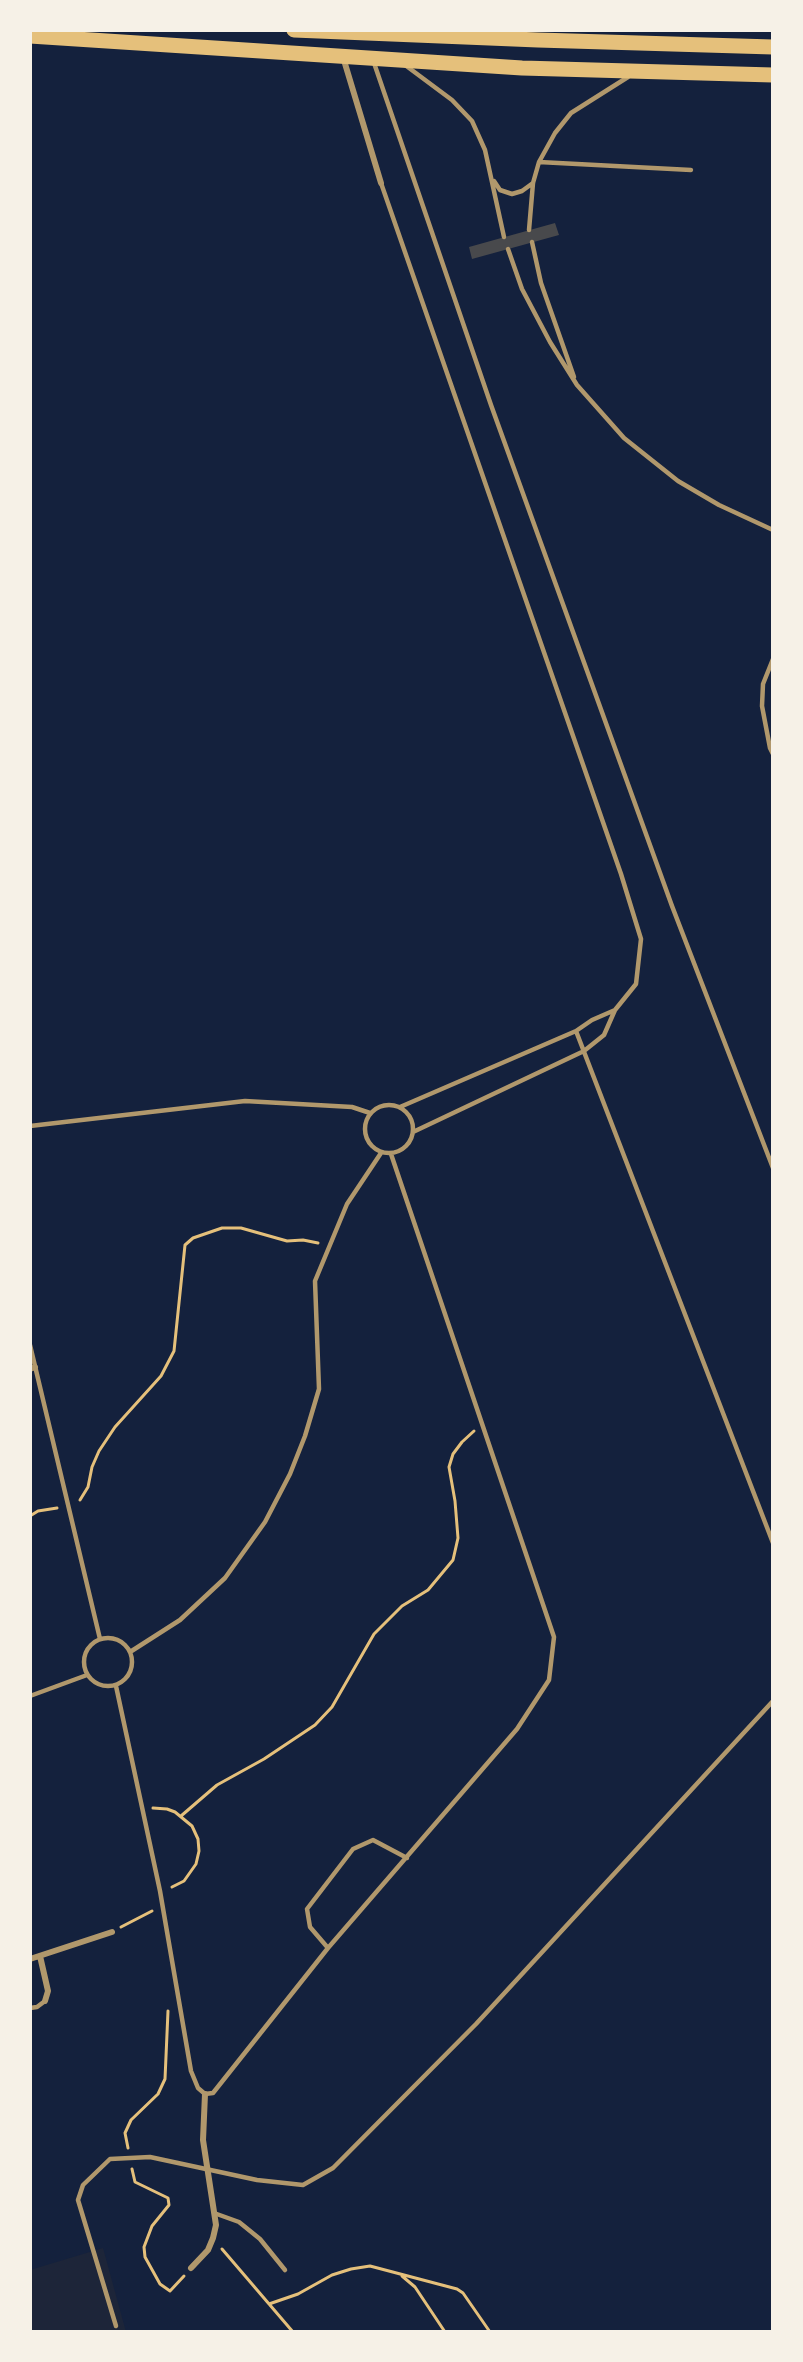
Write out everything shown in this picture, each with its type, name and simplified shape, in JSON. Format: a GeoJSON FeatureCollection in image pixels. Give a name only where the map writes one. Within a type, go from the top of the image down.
{"type":"FeatureCollection","features":[{"type":"Feature","properties":{"kind":"main road"},"geometry":{"type":"LineString","coordinates":[[294,30],[773,47]]}},
{"type":"Feature","properties":{"kind":"main road"},"geometry":{"type":"LineString","coordinates":[[30,36],[372,57],[522,69],[773,75]]}},
{"type":"Feature","properties":{"kind":"street"},"geometry":{"type":"LineString","coordinates":[[342,56],[381,183]]}},
{"type":"Feature","properties":{"kind":"street"},"geometry":{"type":"LineString","coordinates":[[30,1959],[112,1932]]}},
{"type":"Feature","properties":{"kind":"street"},"geometry":{"type":"LineString","coordinates":[[40,1956],[48,1991],[45,2001]]}},
{"type":"Feature","properties":{"kind":"street"},"geometry":{"type":"LineString","coordinates":[[191,2268],[208,2250],[216,2225],[203,2140],[205,2094]]}},
{"type":"Feature","properties":{"kind":"lane"},"geometry":{"type":"LineString","coordinates":[[372,57],[491,405],[672,906],[773,1168]]}},
{"type":"Feature","properties":{"kind":"lane"},"geometry":{"type":"LineString","coordinates":[[398,60],[452,100],[472,122],[485,150],[504,237]]}},
{"type":"Feature","properties":{"kind":"lane"},"geometry":{"type":"LineString","coordinates":[[529,230],[533,183],[539,162],[555,133],[571,113],[637,71]]}},
{"type":"Feature","properties":{"kind":"lane"},"geometry":{"type":"LineString","coordinates":[[539,162],[691,170]]}},
{"type":"Feature","properties":{"kind":"lane"},"geometry":{"type":"LineString","coordinates":[[492,179],[500,190],[512,194],[522,191],[533,183]]}},
{"type":"Feature","properties":{"kind":"lane"},"geometry":{"type":"LineString","coordinates":[[381,183],[636,918],[641,939],[636,984],[615,1010],[604,1035],[584,1051],[413,1132]]}},
{"type":"Feature","properties":{"kind":"lane"},"geometry":{"type":"LineString","coordinates":[[532,242],[541,284],[577,385]]}},
{"type":"Feature","properties":{"kind":"lane"},"geometry":{"type":"LineString","coordinates":[[508,249],[522,289],[550,342],[577,385],[624,438],[678,481],[719,505],[773,530]]}},
{"type":"Feature","properties":{"kind":"lane"},"geometry":{"type":"LineString","coordinates":[[773,659],[764,684],[762,706],[773,754]]}},
{"type":"Feature","properties":{"kind":"lane"},"geometry":{"type":"LineString","coordinates":[[400,1107],[410,1118],[413,1132],[406,1147],[391,1154],[381,1153],[373,1148],[364,1131],[365,1122],[370,1113],[384,1105],[400,1107],[576,1031],[592,1020],[615,1010]]}},
{"type":"Feature","properties":{"kind":"lane"},"geometry":{"type":"LineString","coordinates":[[576,1031],[773,1543]]}},
{"type":"Feature","properties":{"kind":"lane"},"geometry":{"type":"LineString","coordinates":[[30,1126],[245,1101],[352,1107],[370,1113]]}},
{"type":"Feature","properties":{"kind":"lane"},"geometry":{"type":"LineString","coordinates":[[130,1652],[180,1620],[225,1578],[265,1522],[290,1474],[305,1436],[319,1389],[315,1281],[347,1204],[381,1153]]}},
{"type":"Feature","properties":{"kind":"lane"},"geometry":{"type":"LineString","coordinates":[[116,1686],[157,1881],[191,2071],[198,2088],[205,2094],[213,2092],[221,2085],[328,1948],[518,1729],[549,1680],[554,1637],[391,1154]]}},
{"type":"Feature","properties":{"kind":"lane"},"geometry":{"type":"LineString","coordinates":[[30,1345],[33,1368],[69,1505],[100,1639]]}},
{"type":"Feature","properties":{"kind":"lane"},"geometry":{"type":"LineString","coordinates":[[100,1639],[117,1640],[130,1652],[132,1668],[123,1682],[116,1686],[100,1685],[87,1675],[84,1665],[85,1654],[91,1645],[100,1639]]}},
{"type":"Feature","properties":{"kind":"lane"},"geometry":{"type":"LineString","coordinates":[[30,1696],[87,1675]]}},
{"type":"Feature","properties":{"kind":"lane"},"geometry":{"type":"LineString","coordinates":[[116,2326],[78,2200],[83,2185],[110,2159],[150,2157],[257,2180],[303,2184],[333,2168],[476,2024],[773,1701]]}},
{"type":"Feature","properties":{"kind":"lane"},"geometry":{"type":"LineString","coordinates":[[328,1948],[310,1927],[307,1909],[352,1849],[373,1840],[407,1858]]}},
{"type":"Feature","properties":{"kind":"lane"},"geometry":{"type":"LineString","coordinates":[[30,2008],[37,2007],[45,2001]]}},
{"type":"Feature","properties":{"kind":"lane"},"geometry":{"type":"LineString","coordinates":[[214,2213],[239,2222],[260,2239],[285,2270]]}},
{"type":"Feature","properties":{"kind":"path"},"geometry":{"type":"LineString","coordinates":[[30,1516],[38,1511],[80,1501],[88,1487],[92,1467],[99,1451],[115,1427],[161,1376],[174,1351],[185,1245],[193,1238],[222,1228],[241,1228],[270,1238],[287,1241],[303,1240],[330,1245]]}},
{"type":"Feature","properties":{"kind":"path"},"geometry":{"type":"LineString","coordinates":[[181,1816],[217,1785],[264,1759],[315,1725],[332,1707],[374,1634],[402,1606],[429,1590],[453,1560],[458,1538],[449,1467],[453,1454],[462,1442],[482,1424]]}},
{"type":"Feature","properties":{"kind":"path"},"geometry":{"type":"LineString","coordinates":[[125,2133],[130,2120],[158,2094],[165,2079],[166,2014],[170,2006],[179,2000]]}},
{"type":"Feature","properties":{"kind":"path"},"geometry":{"type":"LineString","coordinates":[[135,2182],[168,2198],[169,2205],[152,2226],[144,2247],[145,2257],[160,2284],[170,2291],[191,2268]]}},
{"type":"Feature","properties":{"kind":"path"},"geometry":{"type":"LineString","coordinates":[[213,2238],[293,2332]]}},
{"type":"Feature","properties":{"kind":"path"},"geometry":{"type":"LineString","coordinates":[[269,2304],[298,2294],[332,2275],[351,2268],[370,2266],[457,2289],[463,2293],[490,2332]]}},
{"type":"Feature","properties":{"kind":"path"},"geometry":{"type":"LineString","coordinates":[[400,2275],[415,2287],[445,2332]]}},
{"type":"Feature","properties":{"kind":"shaded area"},"geometry":{"type":"Polygon","coordinates":[[[103,2248],[126,2332],[30,2332],[30,2270],[103,2248]]]}},
{"type":"Feature","properties":{"kind":"building"},"geometry":{"type":"Polygon","coordinates":[[[555,223],[559,235],[472,259],[469,247],[555,223]]]}}]}
